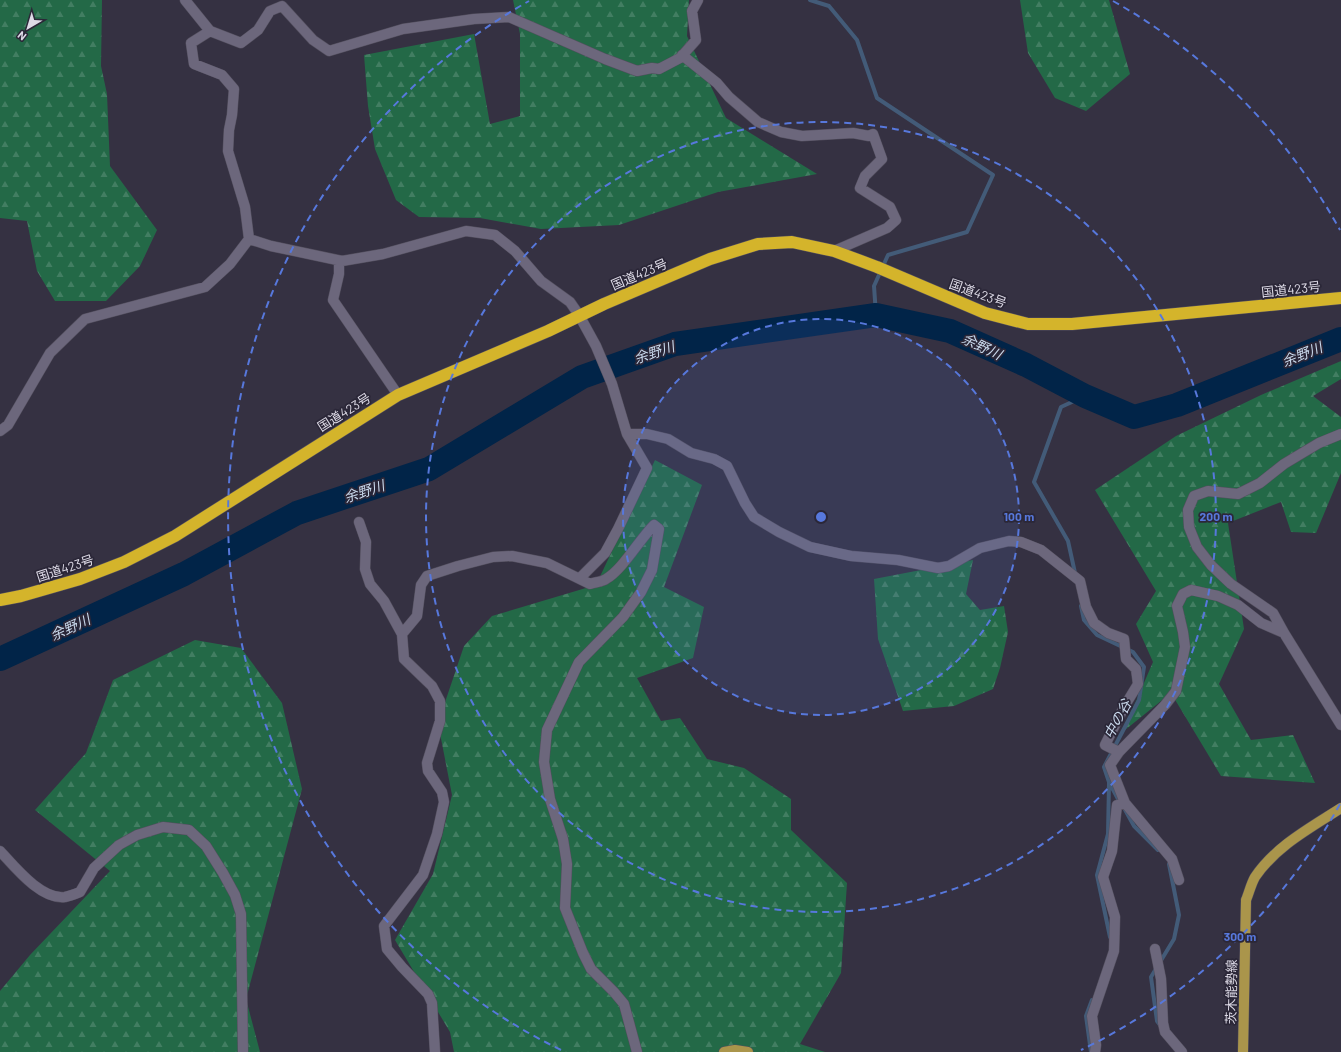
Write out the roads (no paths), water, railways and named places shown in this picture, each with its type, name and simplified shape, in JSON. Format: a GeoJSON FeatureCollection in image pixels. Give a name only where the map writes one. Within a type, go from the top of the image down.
{"type":"FeatureCollection","features":[{"type":"Feature","properties":{"kind":"highway","name":"国道423号"},"geometry":{"type":"LineString","coordinates":[[0,600],[21,596],[80,579],[124,562],[175,536],[398,395],[548,331],[579,315],[710,258],[758,244],[792,242],[834,251],[877,267],[984,313],[1028,324],[1072,324],[1341,298]]}},
{"type":"Feature","properties":{"kind":"main road","name":"茨木能勢線"},"geometry":{"type":"LineString","coordinates":[[1243,1052],[1246,900],[1254,878],[1270,858],[1283,846],[1341,808]]}},
{"type":"Feature","properties":{"kind":"main road"},"geometry":{"type":"LineString","coordinates":[[724,1052],[735,1050],[748,1052]]}},
{"type":"Feature","properties":{"kind":"street"},"geometry":{"type":"LineString","coordinates":[[185,0],[210,31],[241,43],[258,30],[270,11],[282,6],[313,40],[329,51],[403,29],[474,19],[509,17],[605,59],[637,71],[652,68],[659,69],[680,58],[696,40],[692,11],[698,0]]}},
{"type":"Feature","properties":{"kind":"street"},"geometry":{"type":"LineString","coordinates":[[0,431],[8,425],[50,353],[85,319],[205,287],[230,264],[249,239],[246,207],[228,151],[234,89],[222,75],[194,64],[191,43],[210,31]]}},
{"type":"Feature","properties":{"kind":"street"},"geometry":{"type":"LineString","coordinates":[[682,55],[717,83],[729,97],[758,122],[780,132],[802,136],[853,133],[869,136],[873,134],[882,159],[865,176],[860,188],[890,207],[896,220],[887,228],[834,251]]}},
{"type":"Feature","properties":{"kind":"street"},"geometry":{"type":"LineString","coordinates":[[249,239],[271,246],[339,261],[383,254],[466,231],[495,234],[515,252],[541,281],[570,302],[596,346],[612,384],[627,434],[647,468],[605,553],[580,578]]}},
{"type":"Feature","properties":{"kind":"street"},"geometry":{"type":"LineString","coordinates":[[339,261],[340,274],[333,300],[398,395]]}},
{"type":"Feature","properties":{"kind":"street"},"geometry":{"type":"LineString","coordinates":[[627,434],[647,434],[668,439],[691,453],[714,459],[727,466],[745,503],[754,517],[779,532],[810,547],[851,556],[898,560],[938,568],[949,566],[980,548],[1008,541],[1021,542],[1041,550],[1080,581],[1086,607],[1094,623],[1108,633],[1124,639],[1126,659],[1136,669],[1138,684],[1124,707],[1106,745],[1119,752]]}},
{"type":"Feature","properties":{"kind":"street"},"geometry":{"type":"LineString","coordinates":[[1341,434],[1319,443],[1284,464],[1260,482],[1238,494],[1208,491],[1194,496],[1188,510],[1189,527],[1197,547],[1211,565],[1231,584],[1273,613],[1341,725]]}},
{"type":"Feature","properties":{"kind":"street"},"geometry":{"type":"LineString","coordinates":[[359,522],[366,542],[366,569],[370,584],[384,601],[402,634],[404,659],[432,686],[440,701],[440,721],[427,763],[428,771],[442,792],[444,802],[437,834],[423,875],[384,926],[387,949],[428,994],[432,1003],[435,1052]]}},
{"type":"Feature","properties":{"kind":"street"},"geometry":{"type":"LineString","coordinates":[[402,634],[417,616],[421,585],[427,576],[493,557],[512,556],[547,563],[590,584],[605,580],[622,564],[645,534],[654,525],[659,529],[652,570],[641,592],[623,618],[579,662],[547,730],[544,762],[550,799],[563,839],[567,864],[566,908],[591,969],[624,1004],[637,1052]]}},
{"type":"Feature","properties":{"kind":"street"},"geometry":{"type":"LineString","coordinates":[[1179,880],[1172,859],[1125,803],[1110,765],[1119,752],[1165,705],[1176,691],[1184,647],[1183,632],[1177,606],[1183,594],[1191,590],[1218,596],[1238,605],[1261,622],[1284,633]]}},
{"type":"Feature","properties":{"kind":"street"},"geometry":{"type":"LineString","coordinates":[[1094,1052],[1096,1045],[1092,1016],[1114,951],[1115,917],[1104,877],[1112,851],[1117,805],[1125,803]]}},
{"type":"Feature","properties":{"kind":"street"},"geometry":{"type":"LineString","coordinates":[[0,851],[26,878],[45,894],[64,897],[80,892],[94,868],[119,845],[137,835],[163,827],[189,830],[206,846],[223,873],[235,895],[241,914],[243,1052]]}},
{"type":"Feature","properties":{"kind":"street"},"geometry":{"type":"LineString","coordinates":[[1155,949],[1161,979],[1163,1023],[1165,1032],[1182,1052]]}},
{"type":"Feature","properties":{"kind":"waterway"},"geometry":{"type":"LineString","coordinates":[[810,0],[829,6],[857,40],[877,98],[993,175],[967,232],[888,255],[874,286],[876,315]]}},
{"type":"Feature","properties":{"kind":"waterway","name":"余野川"},"geometry":{"type":"LineString","coordinates":[[0,659],[184,574],[297,513],[429,469],[582,377],[675,344],[876,315],[950,331],[1026,365],[1085,396],[1134,417],[1177,405],[1341,339]]}},
{"type":"Feature","properties":{"kind":"waterway","name":"中の谷"},"geometry":{"type":"LineString","coordinates":[[1075,573],[1068,541],[1034,482],[1061,407],[1085,396]]}},
{"type":"Feature","properties":{"kind":"waterway","name":"中の谷"},"geometry":{"type":"LineString","coordinates":[[1081,606],[1084,620],[1097,635],[1133,652],[1144,667],[1139,700],[1104,767],[1109,782],[1118,799]]}},
{"type":"Feature","properties":{"kind":"waterway"},"geometry":{"type":"LineString","coordinates":[[1109,783],[1108,834],[1097,875],[1110,937]]}},
{"type":"Feature","properties":{"kind":"waterway","name":"中の谷"},"geometry":{"type":"LineString","coordinates":[[1123,806],[1134,826],[1158,850]]}},
{"type":"Feature","properties":{"kind":"waterway","name":"中の谷"},"geometry":{"type":"LineString","coordinates":[[1160,1025],[1157,1021],[1151,977],[1174,939],[1179,915],[1169,864]]}},
{"type":"Feature","properties":{"kind":"waterway"},"geometry":{"type":"LineString","coordinates":[[1091,1052],[1086,1016],[1092,1000]]}}]}
